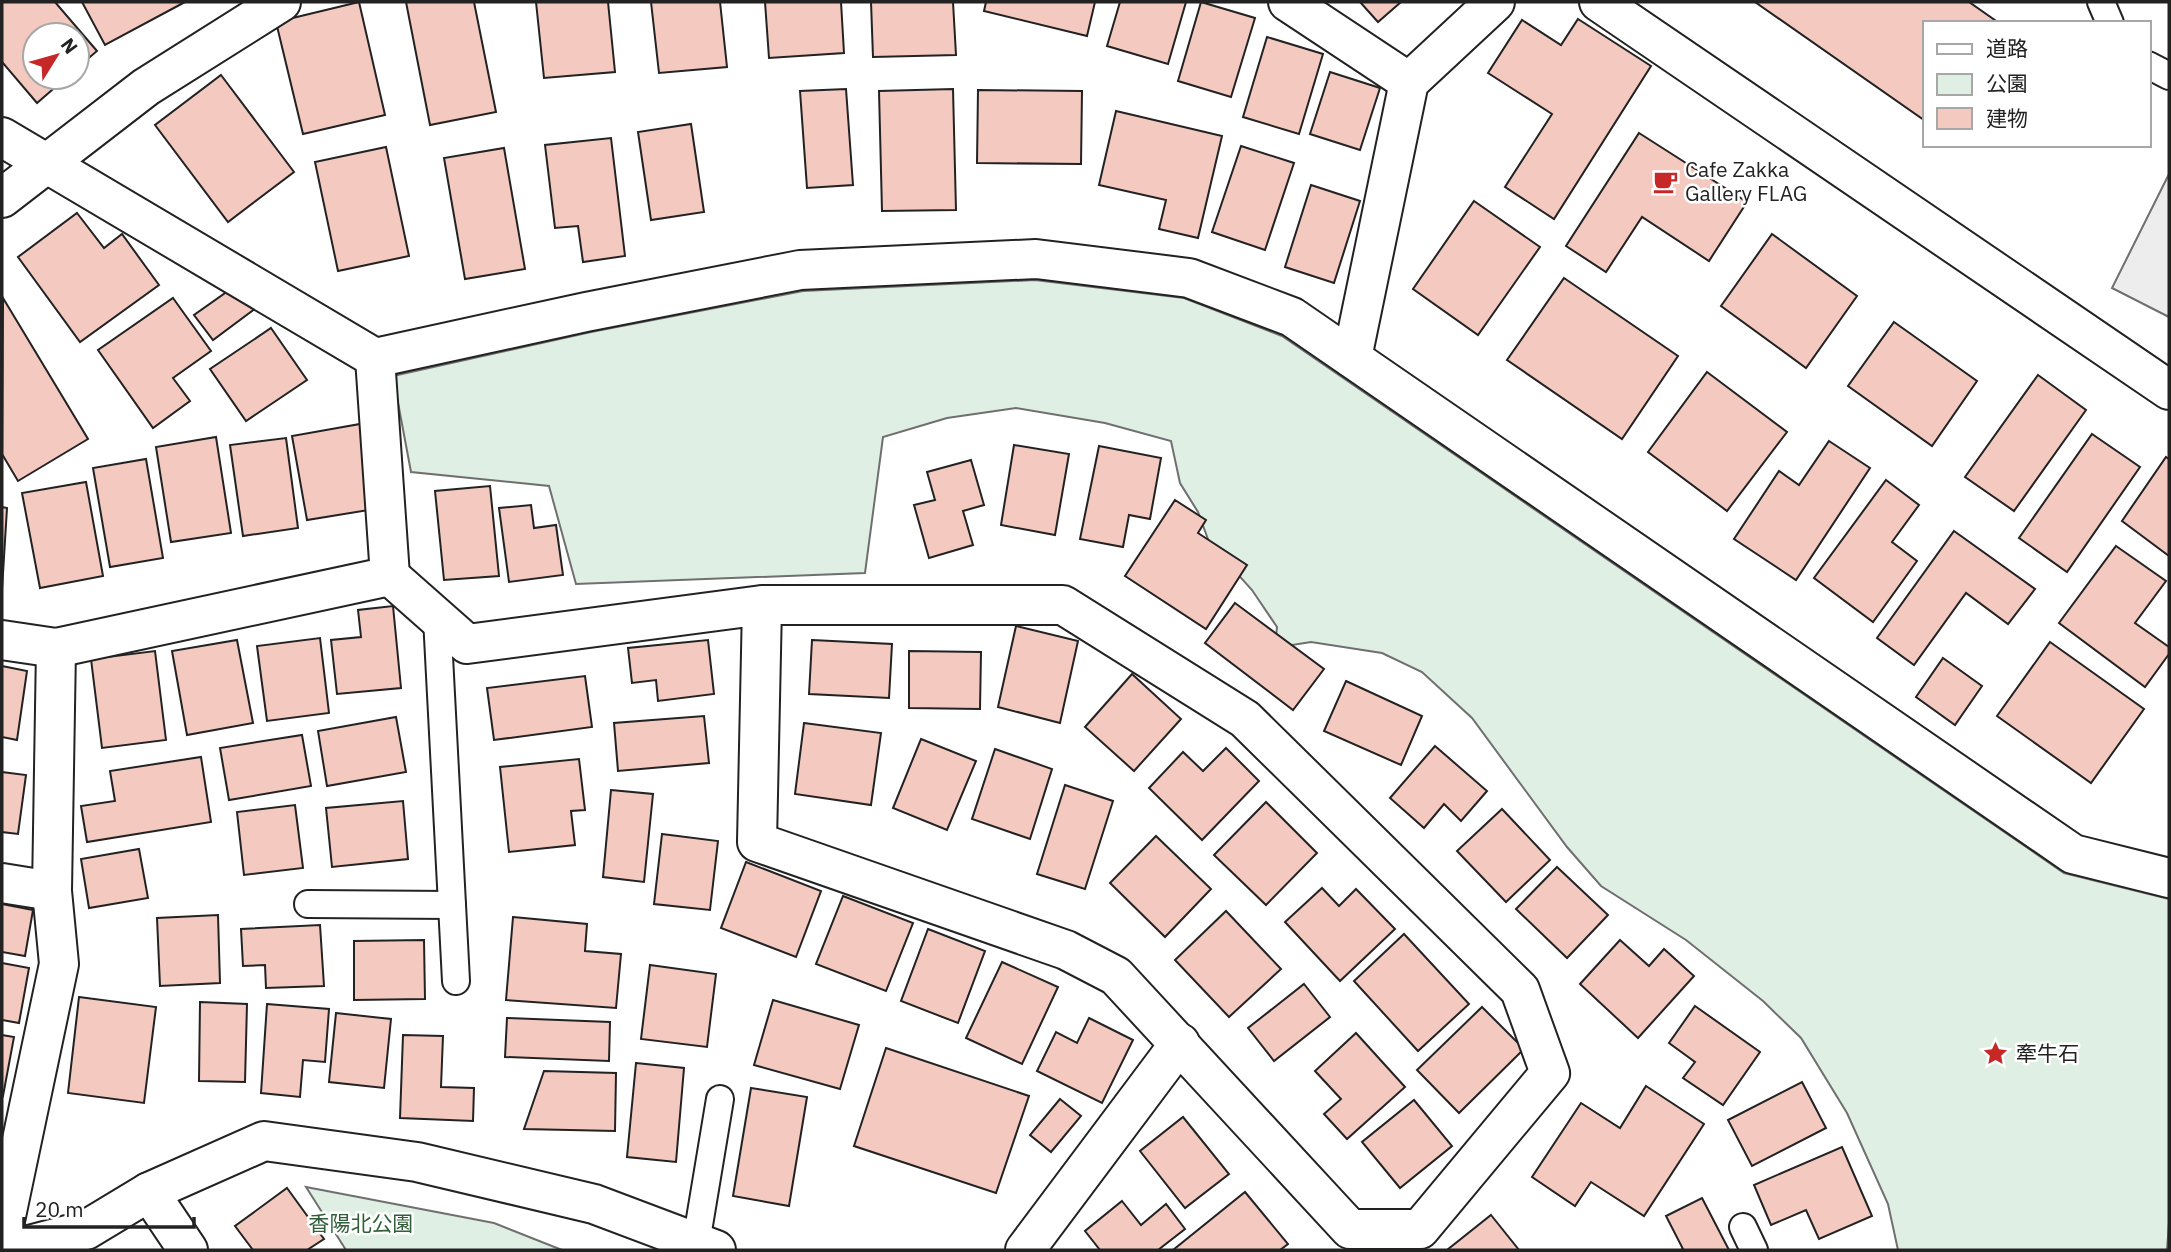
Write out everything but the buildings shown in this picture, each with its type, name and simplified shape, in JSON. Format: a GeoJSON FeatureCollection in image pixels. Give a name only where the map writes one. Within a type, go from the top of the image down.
{"type":"FeatureCollection","features":[{"type":"Feature","properties":{"kind":"street"},"geometry":{"type":"LineString","coordinates":[[2,198],[239,13],[281,2]]}},
{"type":"Feature","properties":{"kind":"street"},"geometry":{"type":"LineString","coordinates":[[1288,2],[1409,82]]}},
{"type":"Feature","properties":{"kind":"street"},"geometry":{"type":"LineString","coordinates":[[1352,358],[1409,82],[1495,2]]}},
{"type":"Feature","properties":{"kind":"street"},"geometry":{"type":"LineString","coordinates":[[1600,2],[2169,390]]}},
{"type":"Feature","properties":{"kind":"street"},"geometry":{"type":"LineString","coordinates":[[2,137],[375,358],[586,312],[800,270],[1036,259],[1189,278],[1292,317],[2073,853],[2169,878]]}},
{"type":"Feature","properties":{"kind":"street"},"geometry":{"type":"LineString","coordinates":[[375,358],[390,576],[467,644],[762,605],[1063,605],[1245,719],[1520,990],[1550,1073],[1420,1229],[1350,1229],[1180,1042],[1116,976],[1066,950],[757,842],[762,605]]}},
{"type":"Feature","properties":{"kind":"street"},"geometry":{"type":"LineString","coordinates":[[2,640],[55,648],[390,576]]}},
{"type":"Feature","properties":{"kind":"street"},"geometry":{"type":"LineString","coordinates":[[2,1235],[59,964],[52,891],[55,648]]}},
{"type":"Feature","properties":{"kind":"street"},"geometry":{"type":"LineString","coordinates":[[2,883],[52,891]]}},
{"type":"Feature","properties":{"kind":"street"},"geometry":{"type":"LineString","coordinates":[[1025,1250],[1180,1042]]}},
{"type":"Feature","properties":{"kind":"street"},"geometry":{"type":"LineString","coordinates":[[10,1250],[86,1230],[149,1192],[264,1141],[417,1162],[594,1204],[706,1247]]}},
{"type":"Feature","properties":{"kind":"street"},"geometry":{"type":"LineString","coordinates":[[149,1192],[188,1250]]}},
{"type":"Feature","properties":{"kind":"lane"},"geometry":{"type":"LineString","coordinates":[[2101,2],[2109,21]]}},
{"type":"Feature","properties":{"kind":"lane"},"geometry":{"type":"LineString","coordinates":[[2150,66],[2169,76]]}},
{"type":"Feature","properties":{"kind":"lane"},"geometry":{"type":"LineString","coordinates":[[437,618],[456,981]]}},
{"type":"Feature","properties":{"kind":"lane"},"geometry":{"type":"LineString","coordinates":[[308,904],[452,905]]}},
{"type":"Feature","properties":{"kind":"lane"},"geometry":{"type":"LineString","coordinates":[[706,1247],[720,1099]]}},
{"type":"Feature","properties":{"kind":"green space"},"geometry":{"type":"Polygon","coordinates":[[[1035,280],[1184,298],[1282,336],[2064,873],[2169,899],[2167,1250],[1898,1250],[1888,1204],[1847,1113],[1801,1038],[1763,1001],[1686,940],[1601,886],[1567,847],[1472,718],[1422,672],[1382,653],[1311,642],[1286,646],[1276,637],[1277,627],[1252,590],[1209,542],[1198,512],[1180,483],[1171,441],[1105,423],[1016,408],[947,418],[883,437],[865,573],[576,584],[549,486],[411,472],[393,376],[591,332],[803,291],[1035,280]]]}},
{"type":"Feature","properties":{"kind":"green space","name":"香陽北公園"},"geometry":{"type":"Polygon","coordinates":[[[306,1187],[494,1223],[562,1250],[346,1250],[306,1187]]]}},
{"type":"Feature","properties":{"kind":"shaded area"},"geometry":{"type":"Polygon","coordinates":[[[2169,174],[2169,317],[2112,288],[2169,174]]]}},
{"type":"Feature","properties":{"kind":"place","name":"Cafe Zakka Gallery FLAG"},"geometry":{"type":"Point","coordinates":[1665,182]}},
{"type":"Feature","properties":{"kind":"place","name":"牽牛石"},"geometry":{"type":"Point","coordinates":[1996,1054]}}]}
